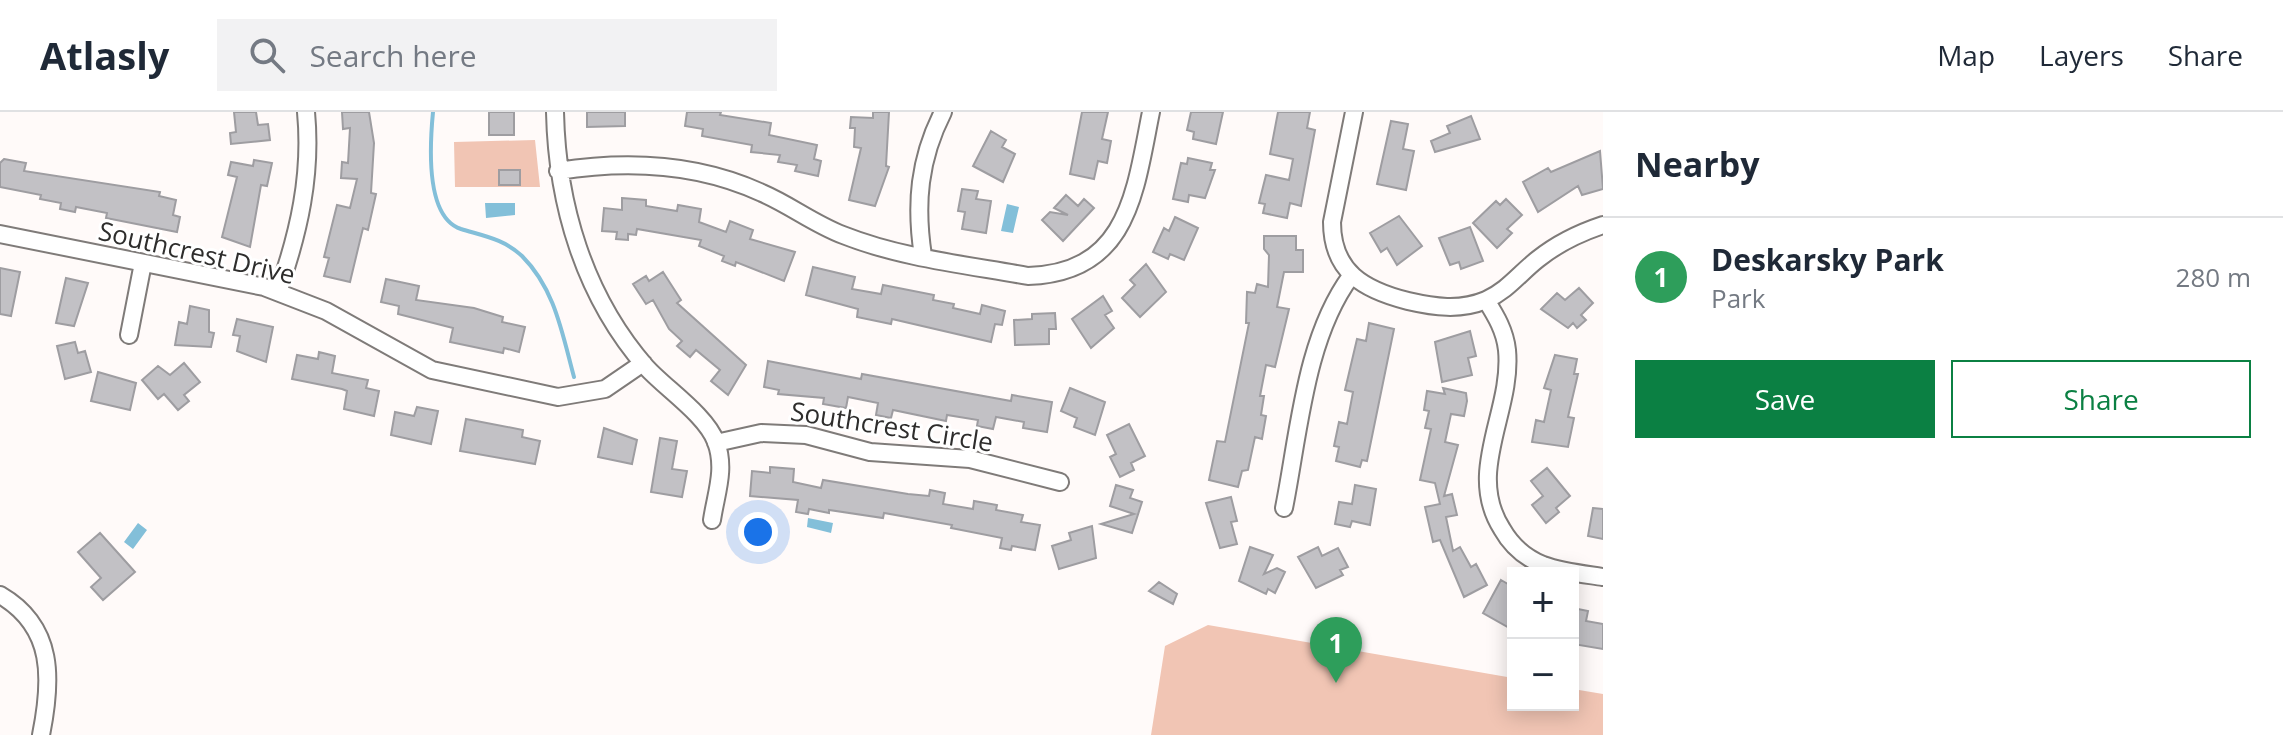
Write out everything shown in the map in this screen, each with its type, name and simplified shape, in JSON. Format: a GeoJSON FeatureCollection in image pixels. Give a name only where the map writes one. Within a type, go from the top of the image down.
{"type":"FeatureCollection","features":[{"type":"Feature","properties":{"kind":"street"},"geometry":{"type":"LineString","coordinates":[[278,292],[305,196],[308,147],[306,112]]}},
{"type":"Feature","properties":{"kind":"street"},"geometry":{"type":"LineString","coordinates":[[555,112],[558,171],[577,246],[592,282],[643,363],[672,396],[698,416],[716,443],[721,473],[712,520]]}},
{"type":"Feature","properties":{"kind":"street"},"geometry":{"type":"LineString","coordinates":[[923,256],[918,222],[920,174],[943,112]]}},
{"type":"Feature","properties":{"kind":"street"},"geometry":{"type":"LineString","coordinates":[[558,171],[632,163],[696,171],[760,192],[842,235],[923,256],[1028,276],[1060,273],[1087,261],[1115,236],[1125,219],[1151,112]]}},
{"type":"Feature","properties":{"kind":"street"},"geometry":{"type":"LineString","coordinates":[[1354,112],[1332,222],[1336,254],[1351,276],[1373,292],[1435,307],[1454,308],[1486,300],[1505,289],[1553,247],[1603,225]]}},
{"type":"Feature","properties":{"kind":"street","name":"Southcrest Drive"},"geometry":{"type":"LineString","coordinates":[[0,234],[278,292],[326,311],[432,370],[533,392],[558,397],[593,394],[611,387],[643,363]]}},
{"type":"Feature","properties":{"kind":"street"},"geometry":{"type":"LineString","coordinates":[[129,335],[143,263]]}},
{"type":"Feature","properties":{"kind":"street"},"geometry":{"type":"LineString","coordinates":[[1284,508],[1320,329],[1335,298],[1351,276]]}},
{"type":"Feature","properties":{"kind":"street"},"geometry":{"type":"LineString","coordinates":[[1486,300],[1498,318],[1507,349],[1507,372],[1487,467],[1487,486],[1496,520],[1515,546],[1542,564],[1603,577]]}},
{"type":"Feature","properties":{"kind":"street","name":"Southcrest Circle"},"geometry":{"type":"LineString","coordinates":[[716,443],[739,436],[783,432],[870,452],[970,459],[1060,482]]}},
{"type":"Feature","properties":{"kind":"street"},"geometry":{"type":"LineString","coordinates":[[0,595],[28,618],[47,650],[50,688],[41,735]]}},
{"type":"Feature","properties":{"kind":"shaded area"},"geometry":{"type":"Polygon","coordinates":[[[535,140],[540,187],[455,187],[454,142],[535,140]]]}},
{"type":"Feature","properties":{"kind":"shaded area"},"geometry":{"type":"Polygon","coordinates":[[[1208,625],[1507,677],[1507,711],[1579,711],[1579,690],[1603,694],[1603,735],[1151,735],[1165,646],[1208,625]]]}},
{"type":"Feature","properties":{"kind":"water"},"geometry":{"type":"Polygon","coordinates":[[[485,203],[515,203],[515,215],[486,218],[485,203]]]}},
{"type":"Feature","properties":{"kind":"water"},"geometry":{"type":"Polygon","coordinates":[[[1007,204],[1019,207],[1013,233],[1001,231],[1007,204]]]}},
{"type":"Feature","properties":{"kind":"water"},"geometry":{"type":"Polygon","coordinates":[[[808,518],[833,523],[831,533],[807,527],[808,518]]]}},
{"type":"Feature","properties":{"kind":"water"},"geometry":{"type":"Polygon","coordinates":[[[138,523],[147,530],[133,549],[124,542],[138,523]]]}},
{"type":"Feature","properties":{"kind":"building"},"geometry":{"type":"Polygon","coordinates":[[[234,112],[256,112],[258,125],[268,124],[270,140],[231,144],[230,133],[236,132],[234,112]]]}},
{"type":"Feature","properties":{"kind":"building"},"geometry":{"type":"Polygon","coordinates":[[[342,112],[369,112],[374,143],[371,193],[376,194],[368,230],[363,228],[350,282],[324,276],[329,258],[324,257],[337,205],[350,208],[357,179],[341,178],[342,162],[348,163],[350,128],[343,129],[342,112]]]}},
{"type":"Feature","properties":{"kind":"building"},"geometry":{"type":"Polygon","coordinates":[[[489,112],[514,112],[514,135],[489,135],[489,112]]]}},
{"type":"Feature","properties":{"kind":"building"},"geometry":{"type":"Polygon","coordinates":[[[587,112],[625,112],[625,126],[587,127],[587,112]]]}},
{"type":"Feature","properties":{"kind":"building"},"geometry":{"type":"Polygon","coordinates":[[[687,112],[721,112],[720,115],[771,123],[769,135],[817,145],[814,159],[821,161],[818,176],[795,171],[797,165],[778,162],[780,155],[751,152],[752,145],[702,136],[703,129],[685,126],[687,112]]]}},
{"type":"Feature","properties":{"kind":"building"},"geometry":{"type":"Polygon","coordinates":[[[873,112],[889,112],[886,166],[889,167],[875,206],[849,200],[861,148],[854,147],[855,128],[850,128],[851,117],[873,118],[873,112]]]}},
{"type":"Feature","properties":{"kind":"building"},"geometry":{"type":"Polygon","coordinates":[[[1082,112],[1108,112],[1102,139],[1111,141],[1107,163],[1098,161],[1094,179],[1070,174],[1082,112]]]}},
{"type":"Feature","properties":{"kind":"building"},"geometry":{"type":"Polygon","coordinates":[[[1191,112],[1223,112],[1216,144],[1193,139],[1194,132],[1187,130],[1191,112]]]}},
{"type":"Feature","properties":{"kind":"building"},"geometry":{"type":"Polygon","coordinates":[[[1278,112],[1310,112],[1307,128],[1315,130],[1301,206],[1290,203],[1287,218],[1263,213],[1265,204],[1259,203],[1266,175],[1289,180],[1293,159],[1270,154],[1278,112]]]}},
{"type":"Feature","properties":{"kind":"building"},"geometry":{"type":"Polygon","coordinates":[[[1471,116],[1480,139],[1435,152],[1431,141],[1450,133],[1447,126],[1471,116]]]}},
{"type":"Feature","properties":{"kind":"building"},"geometry":{"type":"Polygon","coordinates":[[[1391,121],[1408,124],[1403,149],[1414,151],[1406,190],[1377,184],[1391,121]]]}},
{"type":"Feature","properties":{"kind":"building"},"geometry":{"type":"Polygon","coordinates":[[[991,131],[1006,140],[1002,147],[1015,154],[1003,182],[973,166],[991,131]]]}},
{"type":"Feature","properties":{"kind":"building"},"geometry":{"type":"Polygon","coordinates":[[[1600,151],[1603,189],[1582,195],[1578,186],[1538,212],[1523,182],[1548,168],[1551,172],[1600,151]]]}},
{"type":"Feature","properties":{"kind":"building"},"geometry":{"type":"Polygon","coordinates":[[[1188,158],[1212,163],[1210,170],[1215,170],[1205,198],[1189,195],[1188,202],[1173,199],[1181,163],[1187,164],[1188,158]]]}},
{"type":"Feature","properties":{"kind":"building"},"geometry":{"type":"Polygon","coordinates":[[[4,159],[26,163],[24,171],[160,192],[159,196],[176,200],[173,215],[180,217],[177,232],[106,218],[107,213],[76,207],[75,212],[60,209],[61,203],[40,199],[41,195],[0,187],[0,163],[4,159]]]}},
{"type":"Feature","properties":{"kind":"building"},"geometry":{"type":"Polygon","coordinates":[[[254,160],[272,163],[267,186],[261,185],[250,247],[222,237],[237,177],[228,175],[231,162],[253,166],[254,160]]]}},
{"type":"Feature","properties":{"kind":"building"},"geometry":{"type":"Polygon","coordinates":[[[499,170],[520,170],[520,185],[499,185],[499,170]]]}},
{"type":"Feature","properties":{"kind":"building"},"geometry":{"type":"Polygon","coordinates":[[[962,189],[978,191],[976,199],[991,201],[986,233],[962,229],[965,212],[958,211],[962,189]]]}},
{"type":"Feature","properties":{"kind":"building"},"geometry":{"type":"Polygon","coordinates":[[[1066,195],[1078,206],[1084,199],[1094,208],[1063,241],[1042,220],[1050,212],[1068,215],[1054,208],[1066,195]]]}},
{"type":"Feature","properties":{"kind":"building"},"geometry":{"type":"Polygon","coordinates":[[[622,198],[646,200],[646,206],[677,211],[678,205],[701,209],[699,222],[726,232],[730,221],[753,230],[750,239],[795,252],[784,281],[736,262],[735,266],[722,261],[724,256],[699,246],[701,240],[637,229],[636,235],[628,234],[628,240],[616,239],[617,232],[602,231],[604,208],[622,210],[622,198]]]}},
{"type":"Feature","properties":{"kind":"building"},"geometry":{"type":"Polygon","coordinates":[[[1506,199],[1522,215],[1507,229],[1512,233],[1497,248],[1473,223],[1496,201],[1500,205],[1506,199]]]}},
{"type":"Feature","properties":{"kind":"building"},"geometry":{"type":"Polygon","coordinates":[[[1399,216],[1422,246],[1397,265],[1387,248],[1381,252],[1370,233],[1399,216]]]}},
{"type":"Feature","properties":{"kind":"building"},"geometry":{"type":"Polygon","coordinates":[[[1175,217],[1198,228],[1184,260],[1170,254],[1168,259],[1153,252],[1164,228],[1169,231],[1175,217]]]}},
{"type":"Feature","properties":{"kind":"building"},"geometry":{"type":"Polygon","coordinates":[[[1470,227],[1483,261],[1461,269],[1459,262],[1450,265],[1439,238],[1470,227]]]}},
{"type":"Feature","properties":{"kind":"building"},"geometry":{"type":"Polygon","coordinates":[[[1264,236],[1296,236],[1296,250],[1303,250],[1303,272],[1284,272],[1277,307],[1289,309],[1275,367],[1266,365],[1260,396],[1264,396],[1261,415],[1266,416],[1262,439],[1255,437],[1248,470],[1242,471],[1238,487],[1209,480],[1217,441],[1225,442],[1249,323],[1246,323],[1247,292],[1255,293],[1257,284],[1268,287],[1269,255],[1264,249],[1264,236]]]}},
{"type":"Feature","properties":{"kind":"building"},"geometry":{"type":"Polygon","coordinates":[[[1146,264],[1166,292],[1140,317],[1122,298],[1135,285],[1130,280],[1146,264]]]}},
{"type":"Feature","properties":{"kind":"building"},"geometry":{"type":"Polygon","coordinates":[[[813,267],[855,277],[852,289],[881,294],[883,285],[934,295],[933,300],[980,314],[982,305],[1005,311],[1002,325],[995,324],[991,342],[892,319],[891,324],[857,317],[858,309],[806,295],[813,267]]]}},
{"type":"Feature","properties":{"kind":"building"},"geometry":{"type":"Polygon","coordinates":[[[0,268],[20,272],[11,316],[0,314],[0,268]]]}},
{"type":"Feature","properties":{"kind":"building"},"geometry":{"type":"Polygon","coordinates":[[[663,272],[681,300],[677,303],[746,365],[728,395],[711,381],[720,370],[696,350],[690,357],[677,346],[682,341],[669,329],[653,300],[646,304],[633,284],[646,276],[649,281],[663,272]]]}},
{"type":"Feature","properties":{"kind":"building"},"geometry":{"type":"Polygon","coordinates":[[[66,278],[88,283],[74,326],[56,323],[66,278]]]}},
{"type":"Feature","properties":{"kind":"building"},"geometry":{"type":"Polygon","coordinates":[[[386,279],[419,286],[416,300],[474,308],[503,317],[502,322],[525,327],[519,352],[504,348],[503,353],[450,342],[453,328],[398,314],[399,306],[381,302],[386,279]]]}},
{"type":"Feature","properties":{"kind":"building"},"geometry":{"type":"Polygon","coordinates":[[[1579,288],[1593,303],[1581,315],[1586,320],[1577,328],[1573,323],[1568,328],[1541,309],[1557,293],[1565,300],[1579,288]]]}},
{"type":"Feature","properties":{"kind":"building"},"geometry":{"type":"Polygon","coordinates":[[[1103,296],[1112,311],[1105,315],[1114,328],[1091,348],[1072,319],[1103,296]]]}},
{"type":"Feature","properties":{"kind":"building"},"geometry":{"type":"Polygon","coordinates":[[[190,306],[209,310],[209,332],[214,333],[211,347],[175,345],[179,322],[187,324],[190,306]]]}},
{"type":"Feature","properties":{"kind":"building"},"geometry":{"type":"Polygon","coordinates":[[[1055,313],[1056,329],[1049,329],[1049,344],[1015,345],[1014,320],[1032,319],[1032,314],[1055,313]]]}},
{"type":"Feature","properties":{"kind":"building"},"geometry":{"type":"Polygon","coordinates":[[[237,319],[273,327],[266,362],[237,351],[240,336],[233,335],[237,319]]]}},
{"type":"Feature","properties":{"kind":"building"},"geometry":{"type":"Polygon","coordinates":[[[1369,323],[1394,329],[1367,461],[1362,460],[1360,467],[1336,461],[1339,447],[1334,446],[1339,422],[1347,424],[1353,392],[1345,390],[1357,339],[1366,341],[1369,323]]]}},
{"type":"Feature","properties":{"kind":"building"},"geometry":{"type":"Polygon","coordinates":[[[1470,331],[1476,356],[1468,358],[1472,375],[1442,382],[1435,342],[1470,331]]]}},
{"type":"Feature","properties":{"kind":"building"},"geometry":{"type":"Polygon","coordinates":[[[75,342],[78,353],[85,351],[91,372],[65,379],[57,346],[75,342]]]}},
{"type":"Feature","properties":{"kind":"building"},"geometry":{"type":"Polygon","coordinates":[[[319,352],[335,356],[332,373],[368,380],[366,388],[379,391],[374,416],[344,409],[347,391],[292,379],[297,355],[318,359],[319,352]]]}},
{"type":"Feature","properties":{"kind":"building"},"geometry":{"type":"Polygon","coordinates":[[[1555,355],[1577,359],[1574,374],[1578,374],[1568,417],[1574,418],[1568,447],[1532,442],[1536,420],[1544,422],[1551,390],[1544,388],[1555,355]]]}},
{"type":"Feature","properties":{"kind":"building"},"geometry":{"type":"Polygon","coordinates":[[[768,361],[861,379],[862,374],[1011,401],[1012,395],[1052,402],[1047,432],[1023,428],[1024,422],[996,417],[993,429],[977,426],[978,420],[947,415],[946,421],[893,410],[891,418],[876,415],[878,403],[848,397],[846,408],[823,404],[824,398],[778,394],[779,390],[764,387],[768,361]]]}},
{"type":"Feature","properties":{"kind":"building"},"geometry":{"type":"Polygon","coordinates":[[[184,363],[200,382],[184,395],[189,401],[178,410],[164,394],[158,399],[142,380],[158,366],[170,375],[184,363]]]}},
{"type":"Feature","properties":{"kind":"building"},"geometry":{"type":"Polygon","coordinates":[[[98,372],[136,383],[130,410],[91,401],[98,372]]]}},
{"type":"Feature","properties":{"kind":"building"},"geometry":{"type":"Polygon","coordinates":[[[1070,388],[1105,402],[1095,435],[1074,427],[1077,418],[1061,411],[1070,388]]]}},
{"type":"Feature","properties":{"kind":"building"},"geometry":{"type":"Polygon","coordinates":[[[1443,388],[1466,393],[1467,401],[1464,416],[1451,414],[1445,442],[1458,445],[1444,496],[1452,494],[1457,515],[1446,517],[1453,551],[1460,547],[1471,567],[1476,564],[1487,585],[1464,597],[1440,540],[1433,542],[1425,507],[1440,504],[1435,483],[1420,480],[1431,429],[1425,428],[1429,411],[1424,410],[1427,391],[1445,394],[1443,388]]]}},
{"type":"Feature","properties":{"kind":"building"},"geometry":{"type":"Polygon","coordinates":[[[417,407],[438,411],[431,444],[391,435],[395,412],[414,416],[417,407]]]}},
{"type":"Feature","properties":{"kind":"building"},"geometry":{"type":"Polygon","coordinates":[[[466,419],[523,430],[522,437],[540,441],[535,464],[460,451],[466,419]]]}},
{"type":"Feature","properties":{"kind":"building"},"geometry":{"type":"Polygon","coordinates":[[[1129,424],[1145,456],[1131,463],[1134,470],[1120,477],[1110,457],[1116,454],[1107,435],[1129,424]]]}},
{"type":"Feature","properties":{"kind":"building"},"geometry":{"type":"Polygon","coordinates":[[[604,428],[637,440],[632,464],[598,457],[604,428]]]}},
{"type":"Feature","properties":{"kind":"building"},"geometry":{"type":"Polygon","coordinates":[[[660,438],[677,441],[672,469],[687,471],[682,497],[651,492],[660,438]]]}},
{"type":"Feature","properties":{"kind":"building"},"geometry":{"type":"Polygon","coordinates":[[[770,467],[794,469],[793,482],[821,488],[823,480],[929,496],[930,490],[945,493],[943,504],[973,509],[974,501],[997,505],[996,510],[1023,515],[1021,522],[1040,525],[1035,550],[1012,546],[1011,550],[1000,548],[1002,538],[951,528],[952,525],[884,513],[883,518],[809,509],[808,514],[796,512],[798,500],[750,496],[752,471],[770,473],[770,467]]]}},
{"type":"Feature","properties":{"kind":"building"},"geometry":{"type":"Polygon","coordinates":[[[1547,468],[1570,496],[1556,508],[1559,512],[1546,523],[1532,505],[1543,496],[1531,481],[1547,468]]]}},
{"type":"Feature","properties":{"kind":"building"},"geometry":{"type":"Polygon","coordinates":[[[1116,485],[1133,490],[1130,498],[1142,502],[1132,533],[1101,524],[1134,514],[1110,506],[1116,485]]]}},
{"type":"Feature","properties":{"kind":"building"},"geometry":{"type":"Polygon","coordinates":[[[1355,485],[1376,489],[1370,525],[1352,521],[1350,527],[1335,524],[1339,502],[1352,504],[1355,485]]]}},
{"type":"Feature","properties":{"kind":"building"},"geometry":{"type":"Polygon","coordinates":[[[1231,497],[1237,521],[1231,522],[1237,544],[1220,548],[1206,503],[1231,497]]]}},
{"type":"Feature","properties":{"kind":"building"},"geometry":{"type":"Polygon","coordinates":[[[1593,508],[1603,509],[1603,539],[1588,536],[1593,508]]]}},
{"type":"Feature","properties":{"kind":"building"},"geometry":{"type":"Polygon","coordinates":[[[1092,526],[1096,558],[1059,569],[1052,546],[1071,540],[1069,533],[1092,526]]]}},
{"type":"Feature","properties":{"kind":"building"},"geometry":{"type":"Polygon","coordinates":[[[100,533],[135,572],[103,600],[91,587],[101,578],[78,552],[100,533]]]}},
{"type":"Feature","properties":{"kind":"building"},"geometry":{"type":"Polygon","coordinates":[[[1250,547],[1273,555],[1264,574],[1277,568],[1285,572],[1275,593],[1268,589],[1266,594],[1239,581],[1250,547]]]}},
{"type":"Feature","properties":{"kind":"building"},"geometry":{"type":"Polygon","coordinates":[[[1318,547],[1322,556],[1338,548],[1348,567],[1340,570],[1343,575],[1316,588],[1298,557],[1318,547]]]}},
{"type":"Feature","properties":{"kind":"building"},"geometry":{"type":"Polygon","coordinates":[[[1501,580],[1507,584],[1507,627],[1483,613],[1501,580]]]}},
{"type":"Feature","properties":{"kind":"building"},"geometry":{"type":"Polygon","coordinates":[[[1159,582],[1177,594],[1173,604],[1149,591],[1159,582]]]}},
{"type":"Feature","properties":{"kind":"building"},"geometry":{"type":"Polygon","coordinates":[[[1579,609],[1588,611],[1586,621],[1603,624],[1603,649],[1579,645],[1579,609]]]}},
{"type":"Feature","properties":{"kind":"waterway"},"geometry":{"type":"LineString","coordinates":[[433,112],[432,178],[441,210],[449,222],[461,229],[508,246],[533,269],[556,312],[574,377]]}},
{"type":"Feature","properties":{"kind":"place","name":"Deskarsky Park"},"geometry":{"type":"Point","coordinates":[1336,683]}}]}
